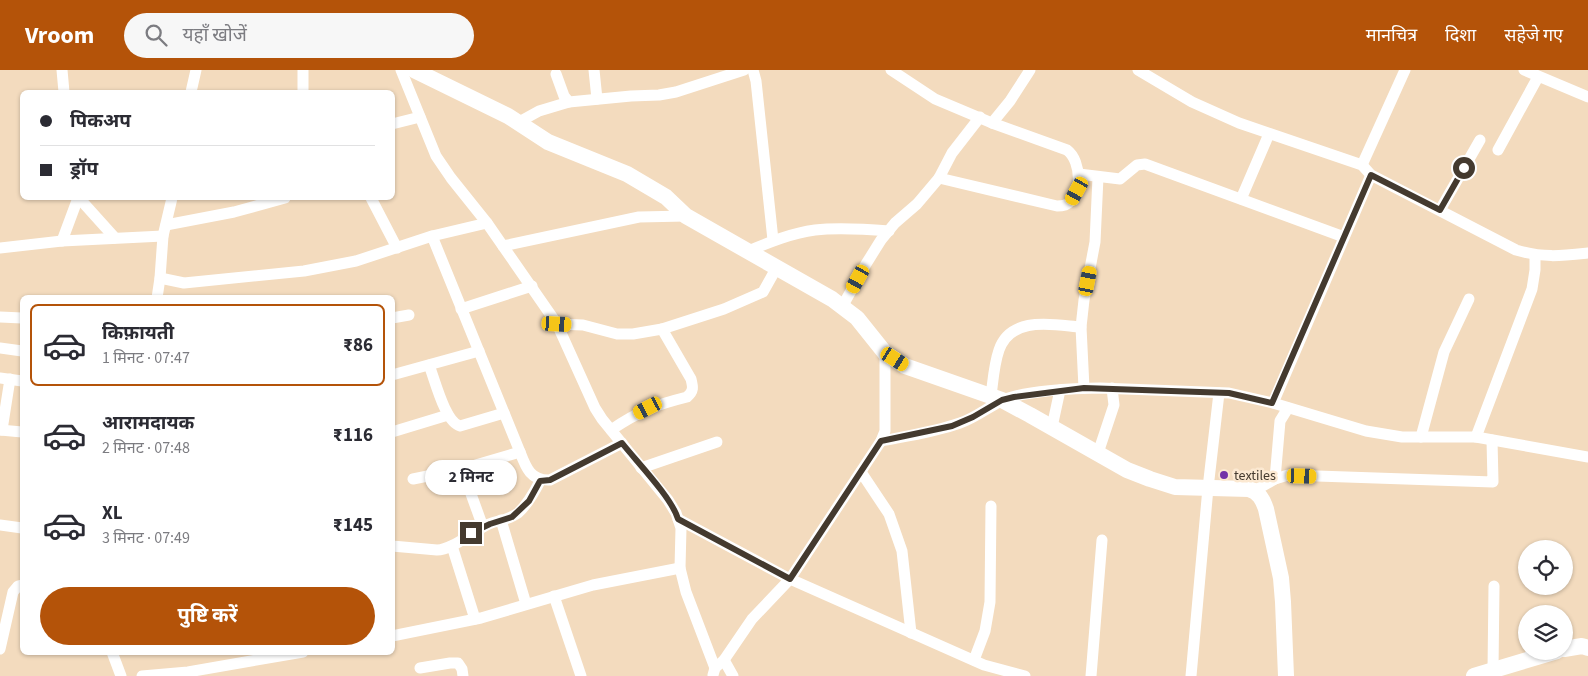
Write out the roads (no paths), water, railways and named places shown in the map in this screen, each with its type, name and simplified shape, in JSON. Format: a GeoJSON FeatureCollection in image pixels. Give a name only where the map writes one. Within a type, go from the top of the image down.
{"type":"FeatureCollection","features":[{"type":"Feature","properties":{"kind":"street"},"geometry":{"type":"LineString","coordinates":[[62,70],[64,90]]}},
{"type":"Feature","properties":{"kind":"street"},"geometry":{"type":"LineString","coordinates":[[191,90],[196,70]]}},
{"type":"Feature","properties":{"kind":"street"},"geometry":{"type":"LineString","coordinates":[[303,70],[303,90]]}},
{"type":"Feature","properties":{"kind":"street"},"geometry":{"type":"LineString","coordinates":[[401,70],[436,156],[487,223],[557,324],[594,408],[668,500],[676,513],[681,528],[680,568],[686,592],[714,672]]}},
{"type":"Feature","properties":{"kind":"street"},"geometry":{"type":"LineString","coordinates":[[414,70],[518,122],[548,142],[627,174],[666,197],[686,216],[777,267],[842,307],[857,318],[885,352],[905,366],[996,398],[1052,427],[1127,470],[1163,484],[1175,487],[1249,489],[1254,491],[1263,500],[1266,509],[1281,578],[1286,676]]}},
{"type":"Feature","properties":{"kind":"street"},"geometry":{"type":"LineString","coordinates":[[594,70],[597,99]]}},
{"type":"Feature","properties":{"kind":"street"},"geometry":{"type":"LineString","coordinates":[[518,122],[539,111],[569,102],[676,92],[744,70]]}},
{"type":"Feature","properties":{"kind":"street"},"geometry":{"type":"LineString","coordinates":[[753,70],[756,81],[773,240]]}},
{"type":"Feature","properties":{"kind":"street"},"geometry":{"type":"LineString","coordinates":[[890,70],[935,99],[992,123],[1067,150],[1073,154],[1079,174],[1077,191],[1072,200],[1065,205],[1057,206],[939,178]]}},
{"type":"Feature","properties":{"kind":"street"},"geometry":{"type":"LineString","coordinates":[[992,123],[1010,101],[1030,70]]}},
{"type":"Feature","properties":{"kind":"street"},"geometry":{"type":"LineString","coordinates":[[1138,70],[1192,102],[1239,123],[1362,165],[1371,175],[1516,250],[1535,255],[1556,257],[1588,253]]}},
{"type":"Feature","properties":{"kind":"street"},"geometry":{"type":"LineString","coordinates":[[1362,165],[1406,70]]}},
{"type":"Feature","properties":{"kind":"street"},"geometry":{"type":"LineString","coordinates":[[1524,70],[1588,97]]}},
{"type":"Feature","properties":{"kind":"street"},"geometry":{"type":"LineString","coordinates":[[556,74],[564,96],[569,102]]}},
{"type":"Feature","properties":{"kind":"street"},"geometry":{"type":"LineString","coordinates":[[1498,150],[1538,77]]}},
{"type":"Feature","properties":{"kind":"street"},"geometry":{"type":"LineString","coordinates":[[395,123],[420,117]]}},
{"type":"Feature","properties":{"kind":"street"},"geometry":{"type":"LineString","coordinates":[[842,307],[881,240],[913,208],[939,178],[952,153],[980,117]]}},
{"type":"Feature","properties":{"kind":"street"},"geometry":{"type":"LineString","coordinates":[[1241,199],[1269,134]]}},
{"type":"Feature","properties":{"kind":"street"},"geometry":{"type":"LineString","coordinates":[[1440,210],[1480,140]]}},
{"type":"Feature","properties":{"kind":"street"},"geometry":{"type":"LineString","coordinates":[[1079,174],[1120,180],[1137,165],[1144,164],[1344,237]]}},
{"type":"Feature","properties":{"kind":"street"},"geometry":{"type":"LineString","coordinates":[[1272,403],[1371,175]]}},
{"type":"Feature","properties":{"kind":"street"},"geometry":{"type":"LineString","coordinates":[[1084,388],[1081,327],[1095,242],[1098,177]]}},
{"type":"Feature","properties":{"kind":"street"},"geometry":{"type":"LineString","coordinates":[[62,241],[77,200]]}},
{"type":"Feature","properties":{"kind":"street"},"geometry":{"type":"LineString","coordinates":[[80,200],[115,238]]}},
{"type":"Feature","properties":{"kind":"street"},"geometry":{"type":"LineString","coordinates":[[157,295],[164,230],[172,200]]}},
{"type":"Feature","properties":{"kind":"street"},"geometry":{"type":"LineString","coordinates":[[0,248],[62,241],[115,238],[164,230],[278,200]]}},
{"type":"Feature","properties":{"kind":"street"},"geometry":{"type":"LineString","coordinates":[[372,200],[397,248]]}},
{"type":"Feature","properties":{"kind":"street"},"geometry":{"type":"LineString","coordinates":[[503,246],[639,217],[686,216]]}},
{"type":"Feature","properties":{"kind":"street"},"geometry":{"type":"LineString","coordinates":[[160,278],[184,283],[304,271],[356,261],[432,236],[487,223]]}},
{"type":"Feature","properties":{"kind":"street"},"geometry":{"type":"LineString","coordinates":[[748,251],[773,240],[816,230],[859,229],[889,231]]}},
{"type":"Feature","properties":{"kind":"street"},"geometry":{"type":"LineString","coordinates":[[432,236],[520,452],[531,474],[540,481],[550,480],[622,443]]}},
{"type":"Feature","properties":{"kind":"street"},"geometry":{"type":"LineString","coordinates":[[1476,437],[1532,289],[1535,255]]}},
{"type":"Feature","properties":{"kind":"street"},"geometry":{"type":"LineString","coordinates":[[557,324],[583,325],[617,334],[633,334],[662,329],[724,309],[763,292],[777,267]]}},
{"type":"Feature","properties":{"kind":"street"},"geometry":{"type":"LineString","coordinates":[[461,309],[532,286]]}},
{"type":"Feature","properties":{"kind":"street"},"geometry":{"type":"LineString","coordinates":[[1421,437],[1444,352],[1470,299]]}},
{"type":"Feature","properties":{"kind":"street"},"geometry":{"type":"LineString","coordinates":[[395,317],[409,314]]}},
{"type":"Feature","properties":{"kind":"street"},"geometry":{"type":"LineString","coordinates":[[0,317],[20,318]]}},
{"type":"Feature","properties":{"kind":"street"},"geometry":{"type":"LineString","coordinates":[[996,398],[999,351],[1007,335],[1016,329],[1035,325],[1081,327]]}},
{"type":"Feature","properties":{"kind":"street"},"geometry":{"type":"LineString","coordinates":[[611,430],[648,408],[687,397],[691,393],[693,388],[691,379],[662,329]]}},
{"type":"Feature","properties":{"kind":"street"},"geometry":{"type":"LineString","coordinates":[[0,348],[20,352]]}},
{"type":"Feature","properties":{"kind":"street"},"geometry":{"type":"LineString","coordinates":[[395,374],[479,351]]}},
{"type":"Feature","properties":{"kind":"street"},"geometry":{"type":"LineString","coordinates":[[714,672],[752,619],[790,579],[881,441],[885,431],[885,352]]}},
{"type":"Feature","properties":{"kind":"street"},"geometry":{"type":"LineString","coordinates":[[429,365],[448,415],[455,425],[460,426],[504,412]]}},
{"type":"Feature","properties":{"kind":"street"},"geometry":{"type":"LineString","coordinates":[[20,381],[5,378],[1,430],[20,432]]}},
{"type":"Feature","properties":{"kind":"street"},"geometry":{"type":"LineString","coordinates":[[881,441],[957,424],[973,417],[996,398],[1060,390],[1112,388],[1229,393],[1272,403],[1366,431],[1402,437],[1476,437],[1588,458]]}},
{"type":"Feature","properties":{"kind":"street"},"geometry":{"type":"LineString","coordinates":[[1098,453],[1114,405],[1112,388]]}},
{"type":"Feature","properties":{"kind":"street"},"geometry":{"type":"LineString","coordinates":[[1052,427],[1060,390]]}},
{"type":"Feature","properties":{"kind":"street"},"geometry":{"type":"LineString","coordinates":[[1191,676],[1208,488],[1219,393]]}},
{"type":"Feature","properties":{"kind":"street"},"geometry":{"type":"LineString","coordinates":[[1276,479],[1280,421],[1288,408]]}},
{"type":"Feature","properties":{"kind":"street"},"geometry":{"type":"LineString","coordinates":[[395,431],[448,415]]}},
{"type":"Feature","properties":{"kind":"street"},"geometry":{"type":"LineString","coordinates":[[1254,491],[1288,475],[1493,482],[1492,440]]}},
{"type":"Feature","properties":{"kind":"street"},"geometry":{"type":"LineString","coordinates":[[642,468],[717,442]]}},
{"type":"Feature","properties":{"kind":"street"},"geometry":{"type":"LineString","coordinates":[[413,479],[462,469],[520,452]]}},
{"type":"Feature","properties":{"kind":"street"},"geometry":{"type":"LineString","coordinates":[[462,469],[483,527]]}},
{"type":"Feature","properties":{"kind":"street"},"geometry":{"type":"LineString","coordinates":[[861,472],[889,514],[902,551],[911,633]]}},
{"type":"Feature","properties":{"kind":"street"},"geometry":{"type":"LineString","coordinates":[[395,546],[443,550],[452,546],[483,527],[512,517],[520,511],[534,493],[540,481]]}},
{"type":"Feature","properties":{"kind":"street"},"geometry":{"type":"LineString","coordinates":[[974,660],[985,631],[990,602],[991,506]]}},
{"type":"Feature","properties":{"kind":"street"},"geometry":{"type":"LineString","coordinates":[[678,519],[790,579],[984,665],[1025,676]]}},
{"type":"Feature","properties":{"kind":"street"},"geometry":{"type":"LineString","coordinates":[[501,520],[526,604]]}},
{"type":"Feature","properties":{"kind":"street"},"geometry":{"type":"LineString","coordinates":[[0,525],[20,528]]}},
{"type":"Feature","properties":{"kind":"street"},"geometry":{"type":"LineString","coordinates":[[1091,676],[1102,540]]}},
{"type":"Feature","properties":{"kind":"street"},"geometry":{"type":"LineString","coordinates":[[452,546],[475,619]]}},
{"type":"Feature","properties":{"kind":"street"},"geometry":{"type":"LineString","coordinates":[[395,635],[475,619],[593,585],[680,568]]}},
{"type":"Feature","properties":{"kind":"street"},"geometry":{"type":"LineString","coordinates":[[0,649],[1,636],[12,592],[20,586]]}},
{"type":"Feature","properties":{"kind":"street"},"geometry":{"type":"LineString","coordinates":[[1493,670],[1494,586]]}},
{"type":"Feature","properties":{"kind":"street"},"geometry":{"type":"LineString","coordinates":[[554,596],[581,676]]}},
{"type":"Feature","properties":{"kind":"street"},"geometry":{"type":"LineString","coordinates":[[1573,647],[1588,647]]}},
{"type":"Feature","properties":{"kind":"street"},"geometry":{"type":"LineString","coordinates":[[113,655],[121,676]]}},
{"type":"Feature","properties":{"kind":"street"},"geometry":{"type":"LineString","coordinates":[[142,676],[188,672],[246,657],[269,655]]}},
{"type":"Feature","properties":{"kind":"street"},"geometry":{"type":"LineString","coordinates":[[724,660],[732,676]]}},
{"type":"Feature","properties":{"kind":"street"},"geometry":{"type":"LineString","coordinates":[[1474,676],[1527,660]]}},
{"type":"Feature","properties":{"kind":"street"},"geometry":{"type":"LineString","coordinates":[[420,668],[450,662],[458,663],[462,669],[463,676]]}},
{"type":"Feature","properties":{"kind":"place","name":"textiles"},"geometry":{"type":"Point","coordinates":[1224,475]}}]}
